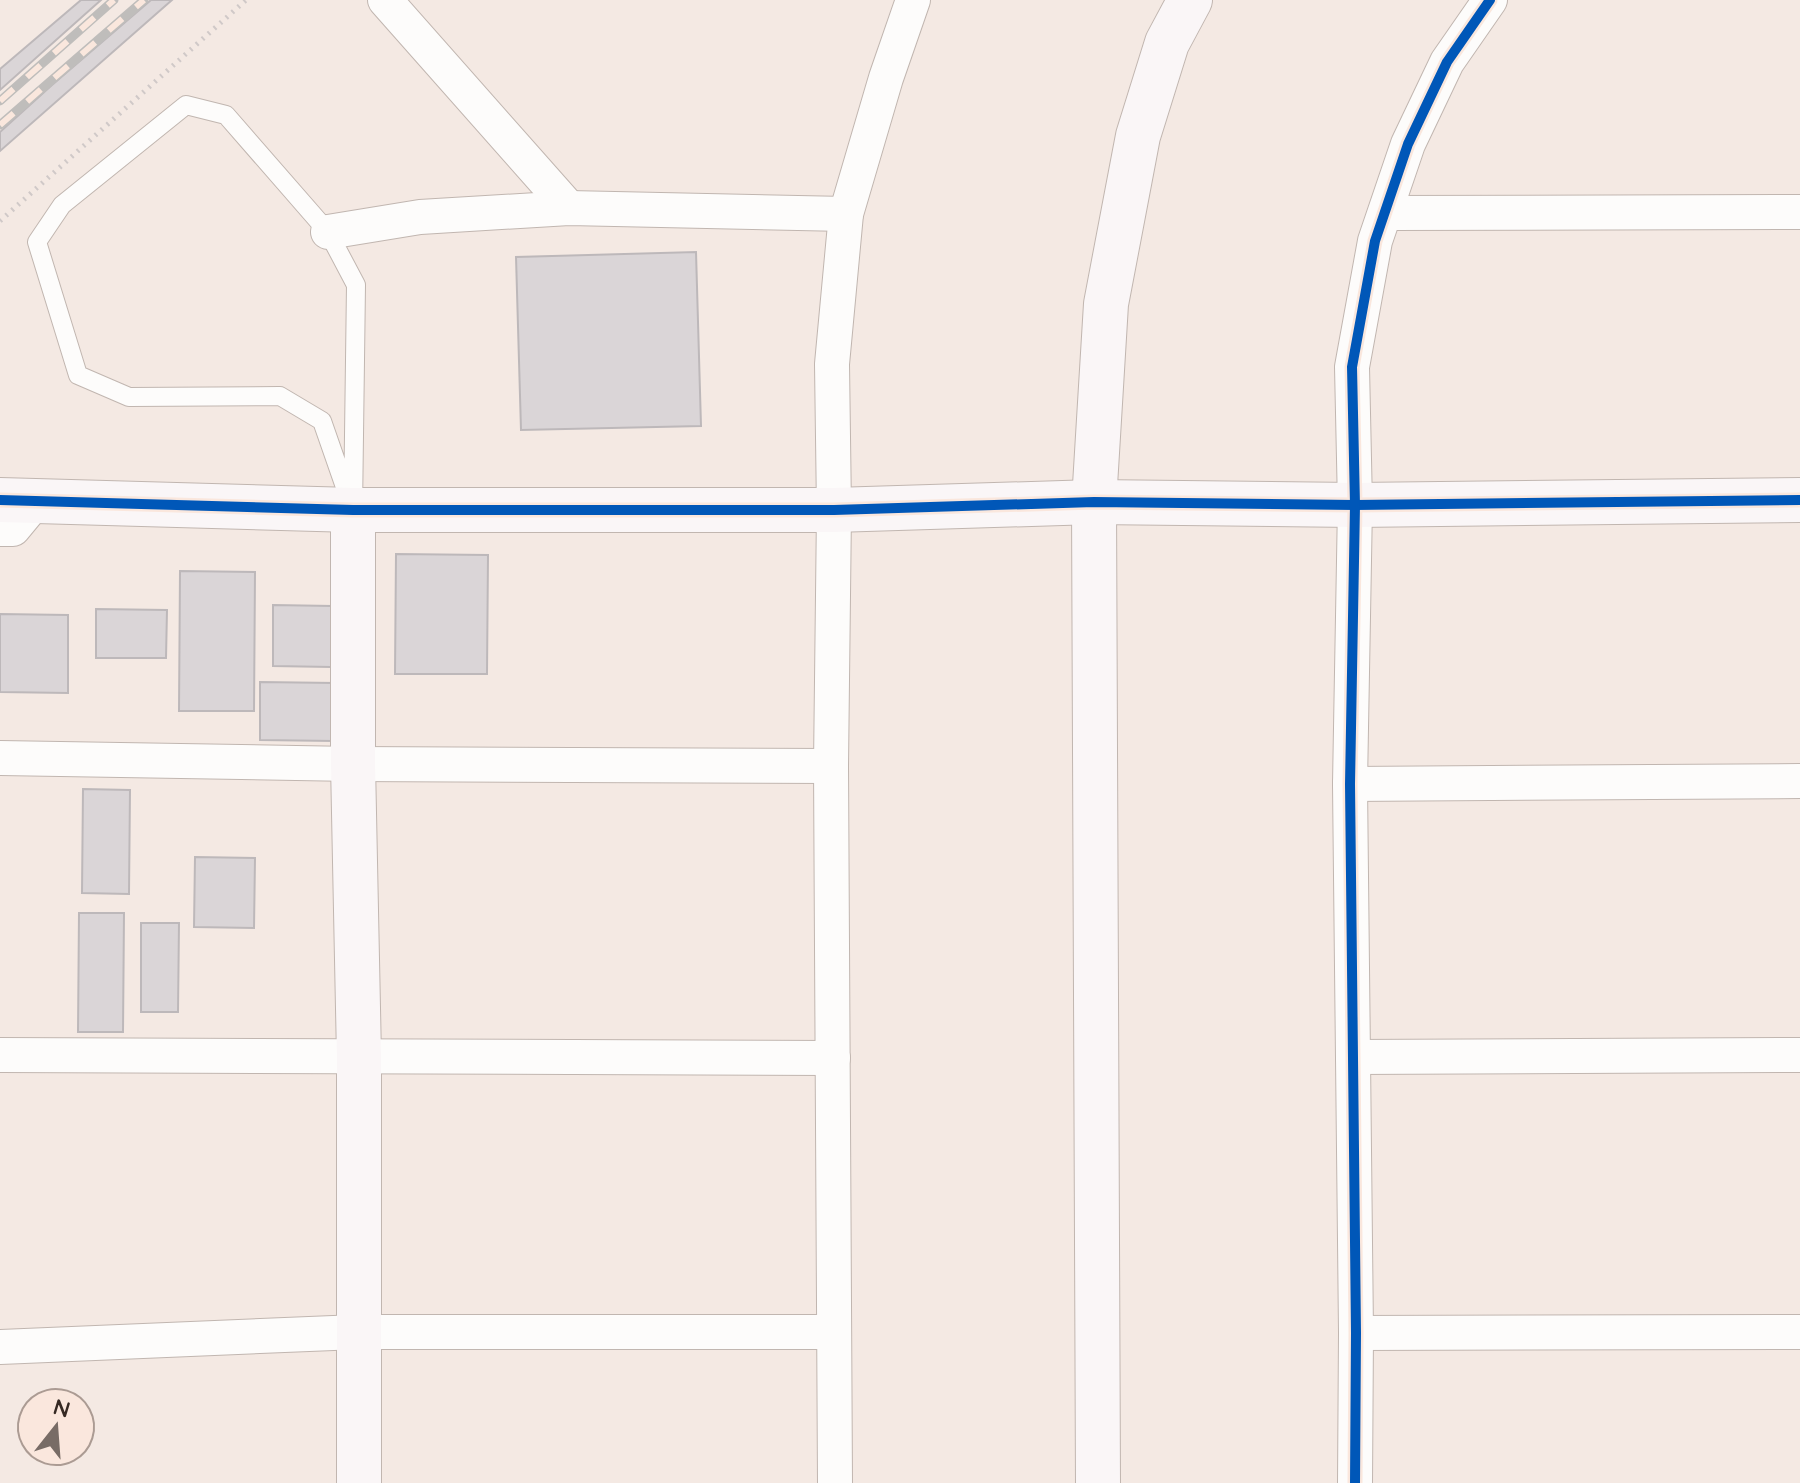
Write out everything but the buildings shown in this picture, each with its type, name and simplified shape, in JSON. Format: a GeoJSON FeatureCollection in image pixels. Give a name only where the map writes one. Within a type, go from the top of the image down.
{"type":"FeatureCollection","features":[{"type":"Feature","properties":{"kind":"street"},"geometry":{"type":"LineString","coordinates":[[385,0],[569,208]]}},
{"type":"Feature","properties":{"kind":"street"},"geometry":{"type":"LineString","coordinates":[[835,1483],[832,364],[846,214],[886,78],[913,0]]}},
{"type":"Feature","properties":{"kind":"street"},"geometry":{"type":"LineString","coordinates":[[1098,1483],[1094,502],[1106,304],[1138,136],[1167,43],[1190,0]]}},
{"type":"Feature","properties":{"kind":"street"},"geometry":{"type":"LineString","coordinates":[[1355,1483],[1350,784],[1355,505],[1352,367],[1375,241],[1408,144],[1447,62],[1490,0]]}},
{"type":"Feature","properties":{"kind":"street"},"geometry":{"type":"LineString","coordinates":[[328,232],[420,217],[569,208],[846,214]]}},
{"type":"Feature","properties":{"kind":"street"},"geometry":{"type":"LineString","coordinates":[[1386,213],[1800,212]]}},
{"type":"Feature","properties":{"kind":"street"},"geometry":{"type":"LineString","coordinates":[[0,529],[13,529],[18,500],[353,510],[834,510],[1094,502],[1355,505],[1800,500]]}},
{"type":"Feature","properties":{"kind":"street"},"geometry":{"type":"LineString","coordinates":[[353,510],[353,764],[359,1057],[359,1483]]}},
{"type":"Feature","properties":{"kind":"street"},"geometry":{"type":"LineString","coordinates":[[0,758],[353,764],[831,766]]}},
{"type":"Feature","properties":{"kind":"street"},"geometry":{"type":"LineString","coordinates":[[1350,784],[1800,781]]}},
{"type":"Feature","properties":{"kind":"street"},"geometry":{"type":"LineString","coordinates":[[1353,1057],[1800,1055]]}},
{"type":"Feature","properties":{"kind":"street"},"geometry":{"type":"LineString","coordinates":[[0,1056],[833,1058]]}},
{"type":"Feature","properties":{"kind":"street"},"geometry":{"type":"LineString","coordinates":[[0,1347],[358,1332],[834,1332]]}},
{"type":"Feature","properties":{"kind":"street"},"geometry":{"type":"LineString","coordinates":[[1356,1333],[1800,1332]]}},
{"type":"Feature","properties":{"kind":"lane"},"geometry":{"type":"LineString","coordinates":[[186,105],[226,115],[328,232],[356,285],[353,510],[322,421],[280,396],[129,397],[78,375],[37,242],[62,205],[186,105]]}},
{"type":"Feature","properties":{"kind":"path"},"geometry":{"type":"LineString","coordinates":[[0,221],[246,0]]}},
{"type":"Feature","properties":{"kind":"railway"},"geometry":{"type":"LineString","coordinates":[[0,101],[114,0]]}},
{"type":"Feature","properties":{"kind":"railway"},"geometry":{"type":"LineString","coordinates":[[0,125],[144,0]]}},
{"type":"Feature","properties":{"kind":"cycle path"},"geometry":{"type":"LineString","coordinates":[[1355,1483],[1350,784],[1355,505],[1352,367],[1375,241],[1408,144],[1447,62],[1490,0]]}},
{"type":"Feature","properties":{"kind":"cycle path"},"geometry":{"type":"LineString","coordinates":[[0,500],[353,510],[834,510],[1094,502],[1355,505],[1800,500]]}}]}
